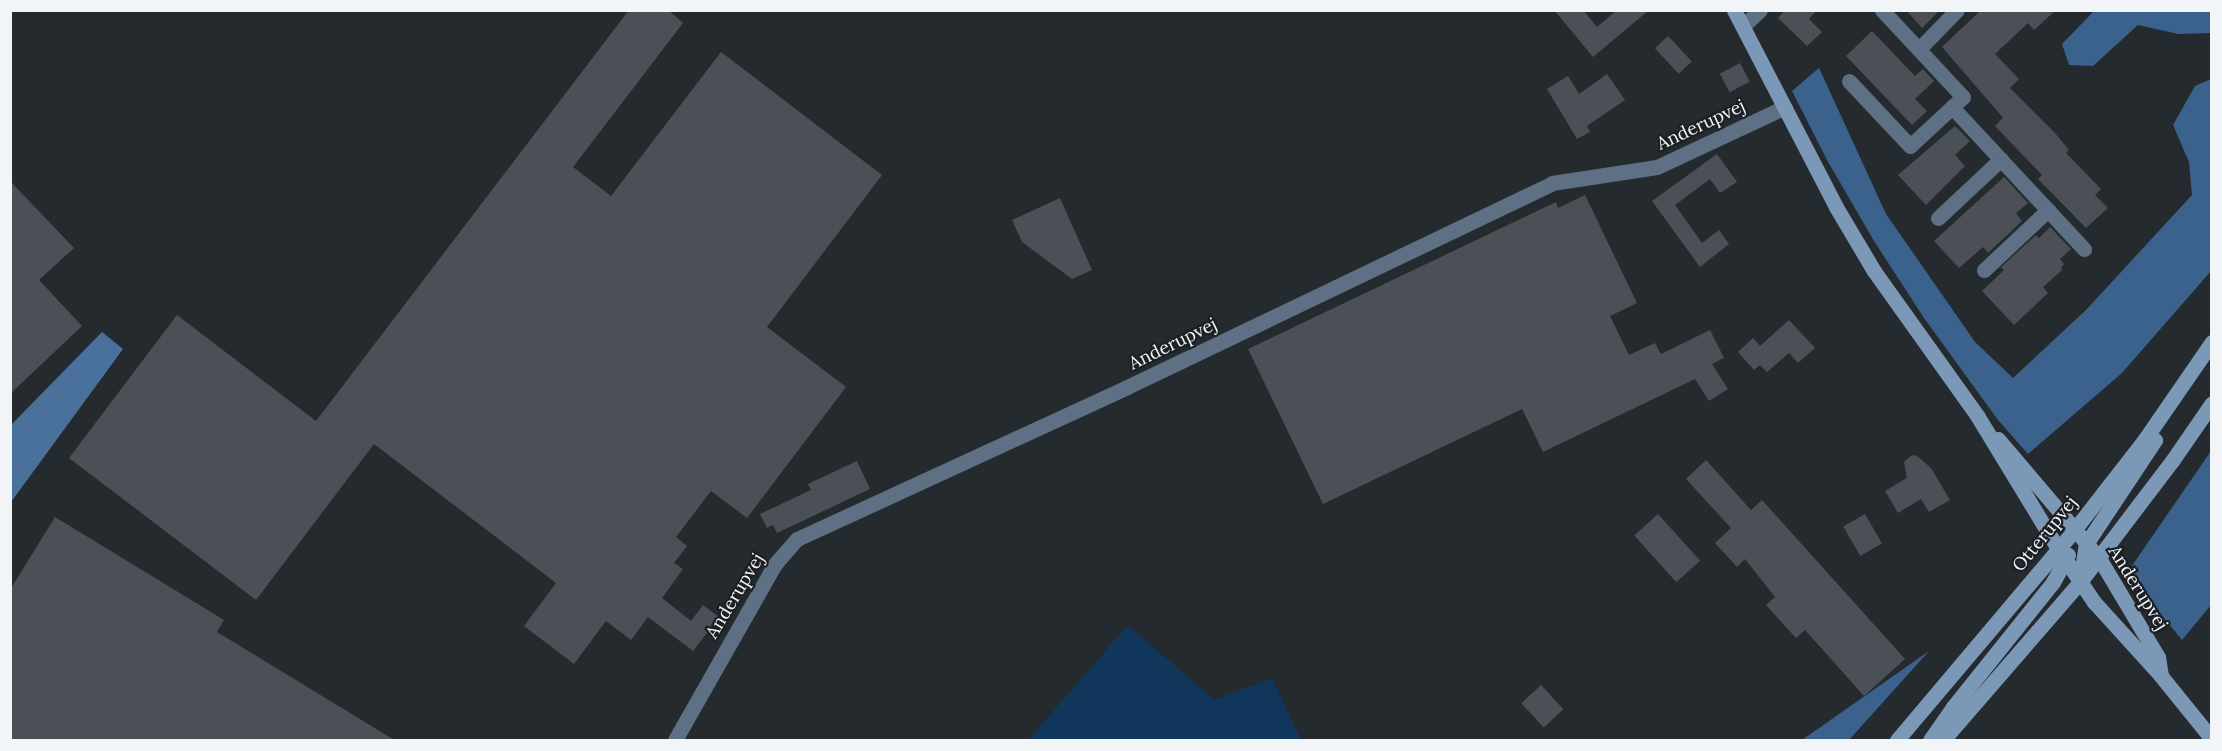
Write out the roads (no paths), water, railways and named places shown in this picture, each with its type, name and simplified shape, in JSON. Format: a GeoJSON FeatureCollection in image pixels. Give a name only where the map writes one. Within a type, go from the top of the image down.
{"type":"FeatureCollection","features":[{"type":"Feature","properties":{"kind":"street","name":"Anderupvej"},"geometry":{"type":"LineString","coordinates":[[1734,10],[1836,207],[1874,271],[1978,417],[2080,582],[2104,615],[2161,676],[2211,739]]}},
{"type":"Feature","properties":{"kind":"street"},"geometry":{"type":"LineString","coordinates":[[1743,26],[1760,10]]}},
{"type":"Feature","properties":{"kind":"street"},"geometry":{"type":"LineString","coordinates":[[1849,81],[1910,146],[1963,97],[1882,10]]}},
{"type":"Feature","properties":{"kind":"street"},"geometry":{"type":"LineString","coordinates":[[1919,49],[1957,10]]}},
{"type":"Feature","properties":{"kind":"street","name":"Anderupvej"},"geometry":{"type":"LineString","coordinates":[[675,741],[775,564],[798,539],[1125,388],[1552,183],[1657,167],[1785,107]]}},
{"type":"Feature","properties":{"kind":"street"},"geometry":{"type":"LineString","coordinates":[[1952,107],[2085,249]]}},
{"type":"Feature","properties":{"kind":"street"},"geometry":{"type":"LineString","coordinates":[[1938,218],[2001,159]]}},
{"type":"Feature","properties":{"kind":"street"},"geometry":{"type":"LineString","coordinates":[[1984,270],[2048,210]]}},
{"type":"Feature","properties":{"kind":"street"},"geometry":{"type":"LineString","coordinates":[[2080,582],[2086,544],[2159,434],[2208,347]]}},
{"type":"Feature","properties":{"kind":"street","name":"Otterupvej"},"geometry":{"type":"LineString","coordinates":[[2075,529],[2145,439],[2208,347]]}},
{"type":"Feature","properties":{"kind":"street"},"geometry":{"type":"LineString","coordinates":[[1943,741],[2080,582],[2172,460],[2211,403]]}},
{"type":"Feature","properties":{"kind":"street","name":"Anderupvej"},"geometry":{"type":"LineString","coordinates":[[1978,417],[2028,471],[2099,558],[2158,657],[2161,676]]}},
{"type":"Feature","properties":{"kind":"street"},"geometry":{"type":"LineString","coordinates":[[1930,741],[2062,556],[2075,529]]}},
{"type":"Feature","properties":{"kind":"street","name":"Otterupvej"},"geometry":{"type":"LineString","coordinates":[[1897,741],[2062,556]]}}]}
